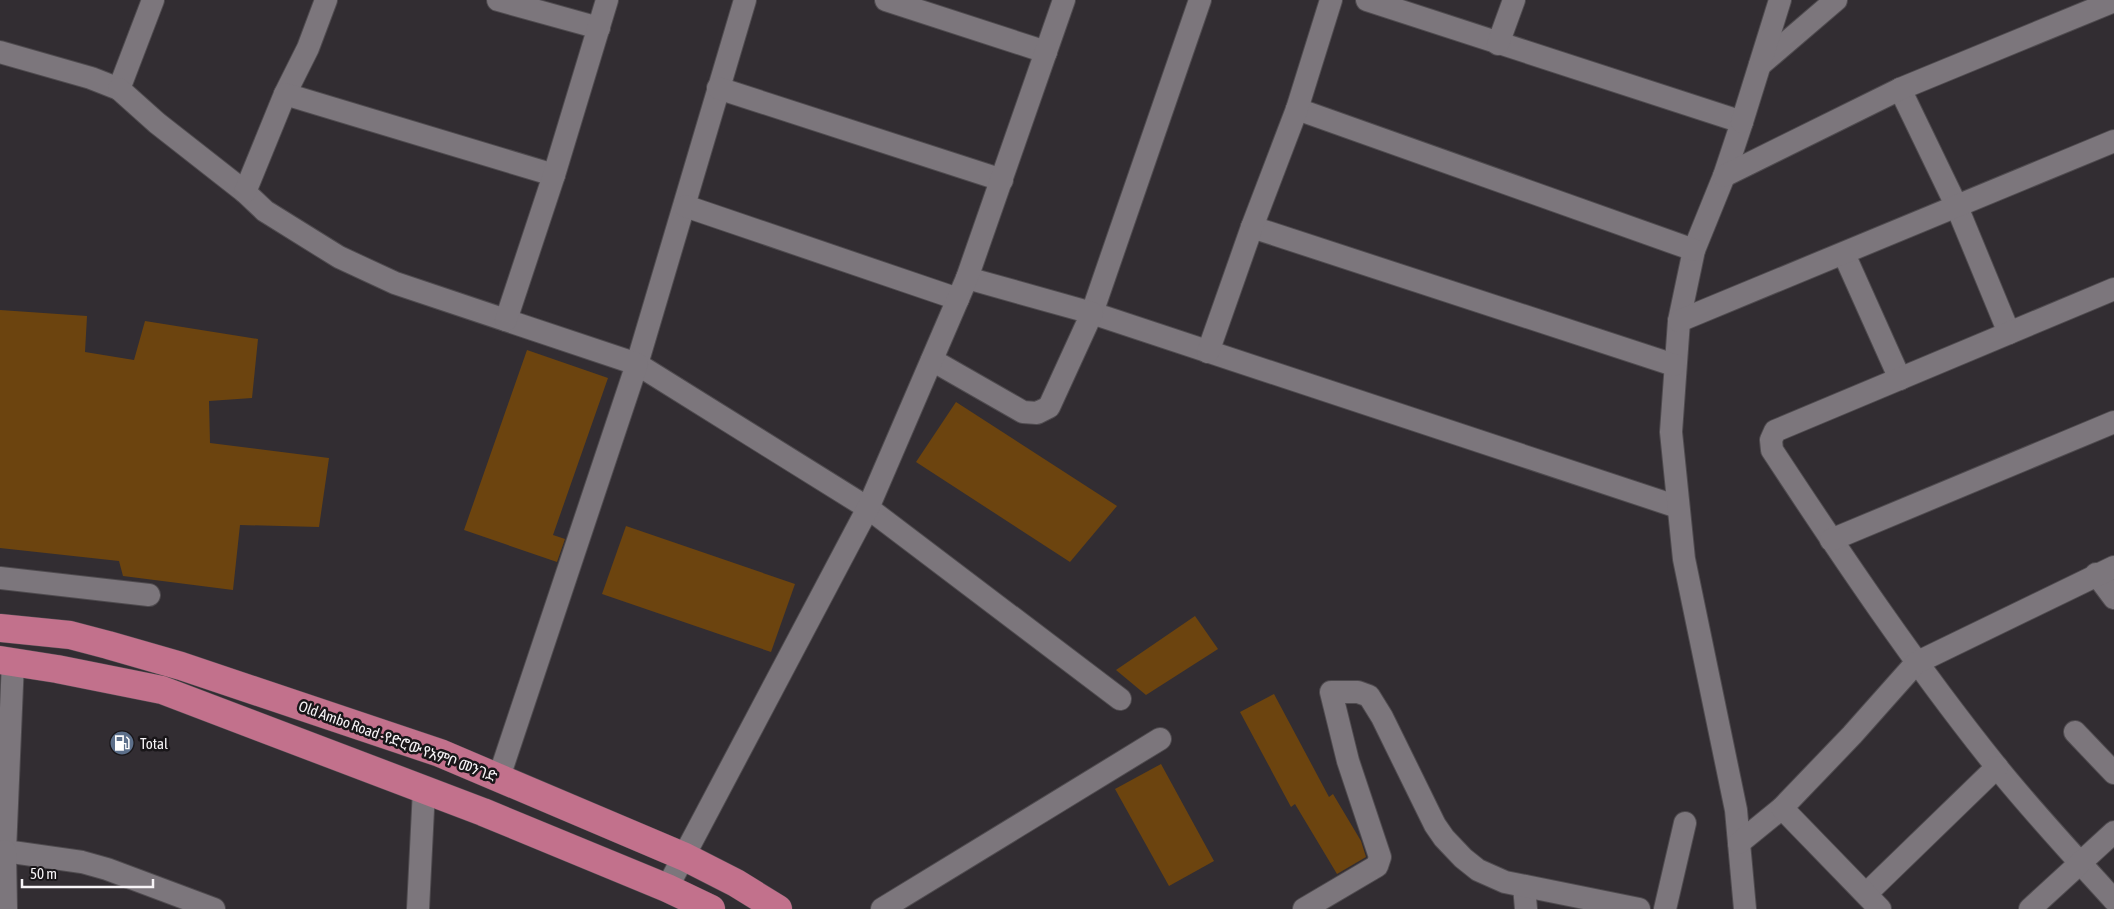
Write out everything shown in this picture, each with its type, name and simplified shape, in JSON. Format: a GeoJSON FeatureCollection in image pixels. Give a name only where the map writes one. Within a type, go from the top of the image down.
{"type":"FeatureCollection","features":[{"type":"Feature","properties":{"kind":"main road","name":"Old Ambo Road -የድሮው የአምቦ መንገድ"},"geometry":{"type":"LineString","coordinates":[[0,628],[70,635],[181,666],[440,754],[685,857],[736,883],[778,909]]}},
{"type":"Feature","properties":{"kind":"main road"},"geometry":{"type":"LineString","coordinates":[[6,661],[162,690],[424,789],[668,888],[711,909]]}},
{"type":"Feature","properties":{"kind":"street"},"geometry":{"type":"LineString","coordinates":[[119,89],[153,0]]}},
{"type":"Feature","properties":{"kind":"street"},"geometry":{"type":"LineString","coordinates":[[245,192],[285,94],[308,48],[326,0]]}},
{"type":"Feature","properties":{"kind":"street"},"geometry":{"type":"LineString","coordinates":[[506,320],[554,175],[607,0]]}},
{"type":"Feature","properties":{"kind":"street"},"geometry":{"type":"LineString","coordinates":[[498,777],[637,364],[745,0]]}},
{"type":"Feature","properties":{"kind":"street"},"geometry":{"type":"LineString","coordinates":[[886,0],[1046,52]]}},
{"type":"Feature","properties":{"kind":"street"},"geometry":{"type":"LineString","coordinates":[[668,888],[868,508],[967,278],[1064,0]]}},
{"type":"Feature","properties":{"kind":"street"},"geometry":{"type":"LineString","coordinates":[[932,360],[1023,412],[1037,413],[1049,406],[1092,313],[1200,0]]}},
{"type":"Feature","properties":{"kind":"street"},"geometry":{"type":"LineString","coordinates":[[1208,352],[1252,227],[1297,109],[1331,0]]}},
{"type":"Feature","properties":{"kind":"street"},"geometry":{"type":"LineString","coordinates":[[1367,0],[1742,122]]}},
{"type":"Feature","properties":{"kind":"street"},"geometry":{"type":"LineString","coordinates":[[1498,44],[1514,0]]}},
{"type":"Feature","properties":{"kind":"street"},"geometry":{"type":"LineString","coordinates":[[1744,909],[1736,810],[1684,559],[1671,432],[1674,365],[1679,321],[1694,250],[1724,176],[1779,0]]}},
{"type":"Feature","properties":{"kind":"street"},"geometry":{"type":"LineString","coordinates":[[1760,65],[1836,0]]}},
{"type":"Feature","properties":{"kind":"street"},"geometry":{"type":"LineString","coordinates":[[508,1],[599,28]]}},
{"type":"Feature","properties":{"kind":"street"},"geometry":{"type":"LineString","coordinates":[[1724,176],[1900,90],[2114,1]]}},
{"type":"Feature","properties":{"kind":"street"},"geometry":{"type":"LineString","coordinates":[[0,52],[91,78],[119,89],[157,123],[245,192],[265,211],[339,258],[395,283],[637,364],[868,508],[1120,699]]}},
{"type":"Feature","properties":{"kind":"street"},"geometry":{"type":"LineString","coordinates":[[718,88],[1002,180]]}},
{"type":"Feature","properties":{"kind":"street"},"geometry":{"type":"LineString","coordinates":[[1900,90],[1957,207],[2009,333]]}},
{"type":"Feature","properties":{"kind":"street"},"geometry":{"type":"LineString","coordinates":[[285,94],[554,175]]}},
{"type":"Feature","properties":{"kind":"street"},"geometry":{"type":"LineString","coordinates":[[1297,109],[1694,250]]}},
{"type":"Feature","properties":{"kind":"street"},"geometry":{"type":"LineString","coordinates":[[1679,321],[1957,207],[2112,147]]}},
{"type":"Feature","properties":{"kind":"street"},"geometry":{"type":"LineString","coordinates":[[684,206],[958,299]]}},
{"type":"Feature","properties":{"kind":"street"},"geometry":{"type":"LineString","coordinates":[[1252,227],[1674,365]]}},
{"type":"Feature","properties":{"kind":"street"},"geometry":{"type":"LineString","coordinates":[[1844,254],[1900,380]]}},
{"type":"Feature","properties":{"kind":"street"},"geometry":{"type":"LineString","coordinates":[[967,278],[1092,313],[1678,507]]}},
{"type":"Feature","properties":{"kind":"street"},"geometry":{"type":"LineString","coordinates":[[2114,289],[1775,431],[1771,440],[1772,450],[1831,540],[1916,662],[1997,767],[2114,900]]}},
{"type":"Feature","properties":{"kind":"street"},"geometry":{"type":"LineString","coordinates":[[1831,540],[2114,422]]}},
{"type":"Feature","properties":{"kind":"street"},"geometry":{"type":"LineString","coordinates":[[1739,843],[1782,808],[1852,735],[1916,662],[2105,571],[2114,598]]}},
{"type":"Feature","properties":{"kind":"street"},"geometry":{"type":"LineString","coordinates":[[0,578],[149,595]]}},
{"type":"Feature","properties":{"kind":"street"},"geometry":{"type":"LineString","coordinates":[[6,661],[6,909]]}},
{"type":"Feature","properties":{"kind":"street"},"geometry":{"type":"LineString","coordinates":[[1304,909],[1376,866],[1380,857],[1348,761],[1331,692],[1358,692],[1369,696],[1382,717],[1435,825],[1444,838],[1463,858],[1478,870],[1505,882],[1639,909]]}},
{"type":"Feature","properties":{"kind":"street"},"geometry":{"type":"LineString","coordinates":[[2075,732],[2114,773]]}},
{"type":"Feature","properties":{"kind":"street"},"geometry":{"type":"LineString","coordinates":[[882,909],[1160,739]]}},
{"type":"Feature","properties":{"kind":"street"},"geometry":{"type":"LineString","coordinates":[[1782,808],[1873,902],[1997,767]]}},
{"type":"Feature","properties":{"kind":"street"},"geometry":{"type":"LineString","coordinates":[[418,909],[424,789]]}},
{"type":"Feature","properties":{"kind":"street"},"geometry":{"type":"LineString","coordinates":[[1665,909],[1685,823]]}},
{"type":"Feature","properties":{"kind":"street"},"geometry":{"type":"LineString","coordinates":[[2030,909],[2114,832]]}},
{"type":"Feature","properties":{"kind":"street"},"geometry":{"type":"LineString","coordinates":[[5,850],[82,862],[107,869],[214,909]]}},
{"type":"Feature","properties":{"kind":"street"},"geometry":{"type":"LineString","coordinates":[[1524,886],[1526,909]]}},
{"type":"Feature","properties":{"kind":"building"},"geometry":{"type":"Polygon","coordinates":[[[0,310],[87,316],[85,352],[134,360],[145,321],[258,339],[252,398],[209,401],[210,443],[329,458],[319,527],[240,525],[233,590],[123,576],[119,561],[0,548],[0,310]]]}},
{"type":"Feature","properties":{"kind":"building"},"geometry":{"type":"Polygon","coordinates":[[[527,350],[608,378],[553,535],[565,539],[557,562],[464,530],[527,350]]]}},
{"type":"Feature","properties":{"kind":"building"},"geometry":{"type":"Polygon","coordinates":[[[956,402],[1117,506],[1070,562],[916,462],[956,402]]]}},
{"type":"Feature","properties":{"kind":"building"},"geometry":{"type":"Polygon","coordinates":[[[626,526],[795,584],[771,652],[602,594],[626,526]]]}},
{"type":"Feature","properties":{"kind":"building"},"geometry":{"type":"Polygon","coordinates":[[[1195,616],[1218,649],[1146,695],[1116,670],[1195,616]]]}},
{"type":"Feature","properties":{"kind":"building"},"geometry":{"type":"Polygon","coordinates":[[[1274,694],[1329,797],[1333,794],[1361,841],[1366,857],[1337,874],[1295,804],[1291,807],[1240,712],[1274,694]]]}},
{"type":"Feature","properties":{"kind":"building"},"geometry":{"type":"Polygon","coordinates":[[[1161,764],[1214,861],[1169,886],[1115,789],[1161,764]]]}},
{"type":"Feature","properties":{"kind":"place","name":"Total"},"geometry":{"type":"Point","coordinates":[122,743]}}]}
